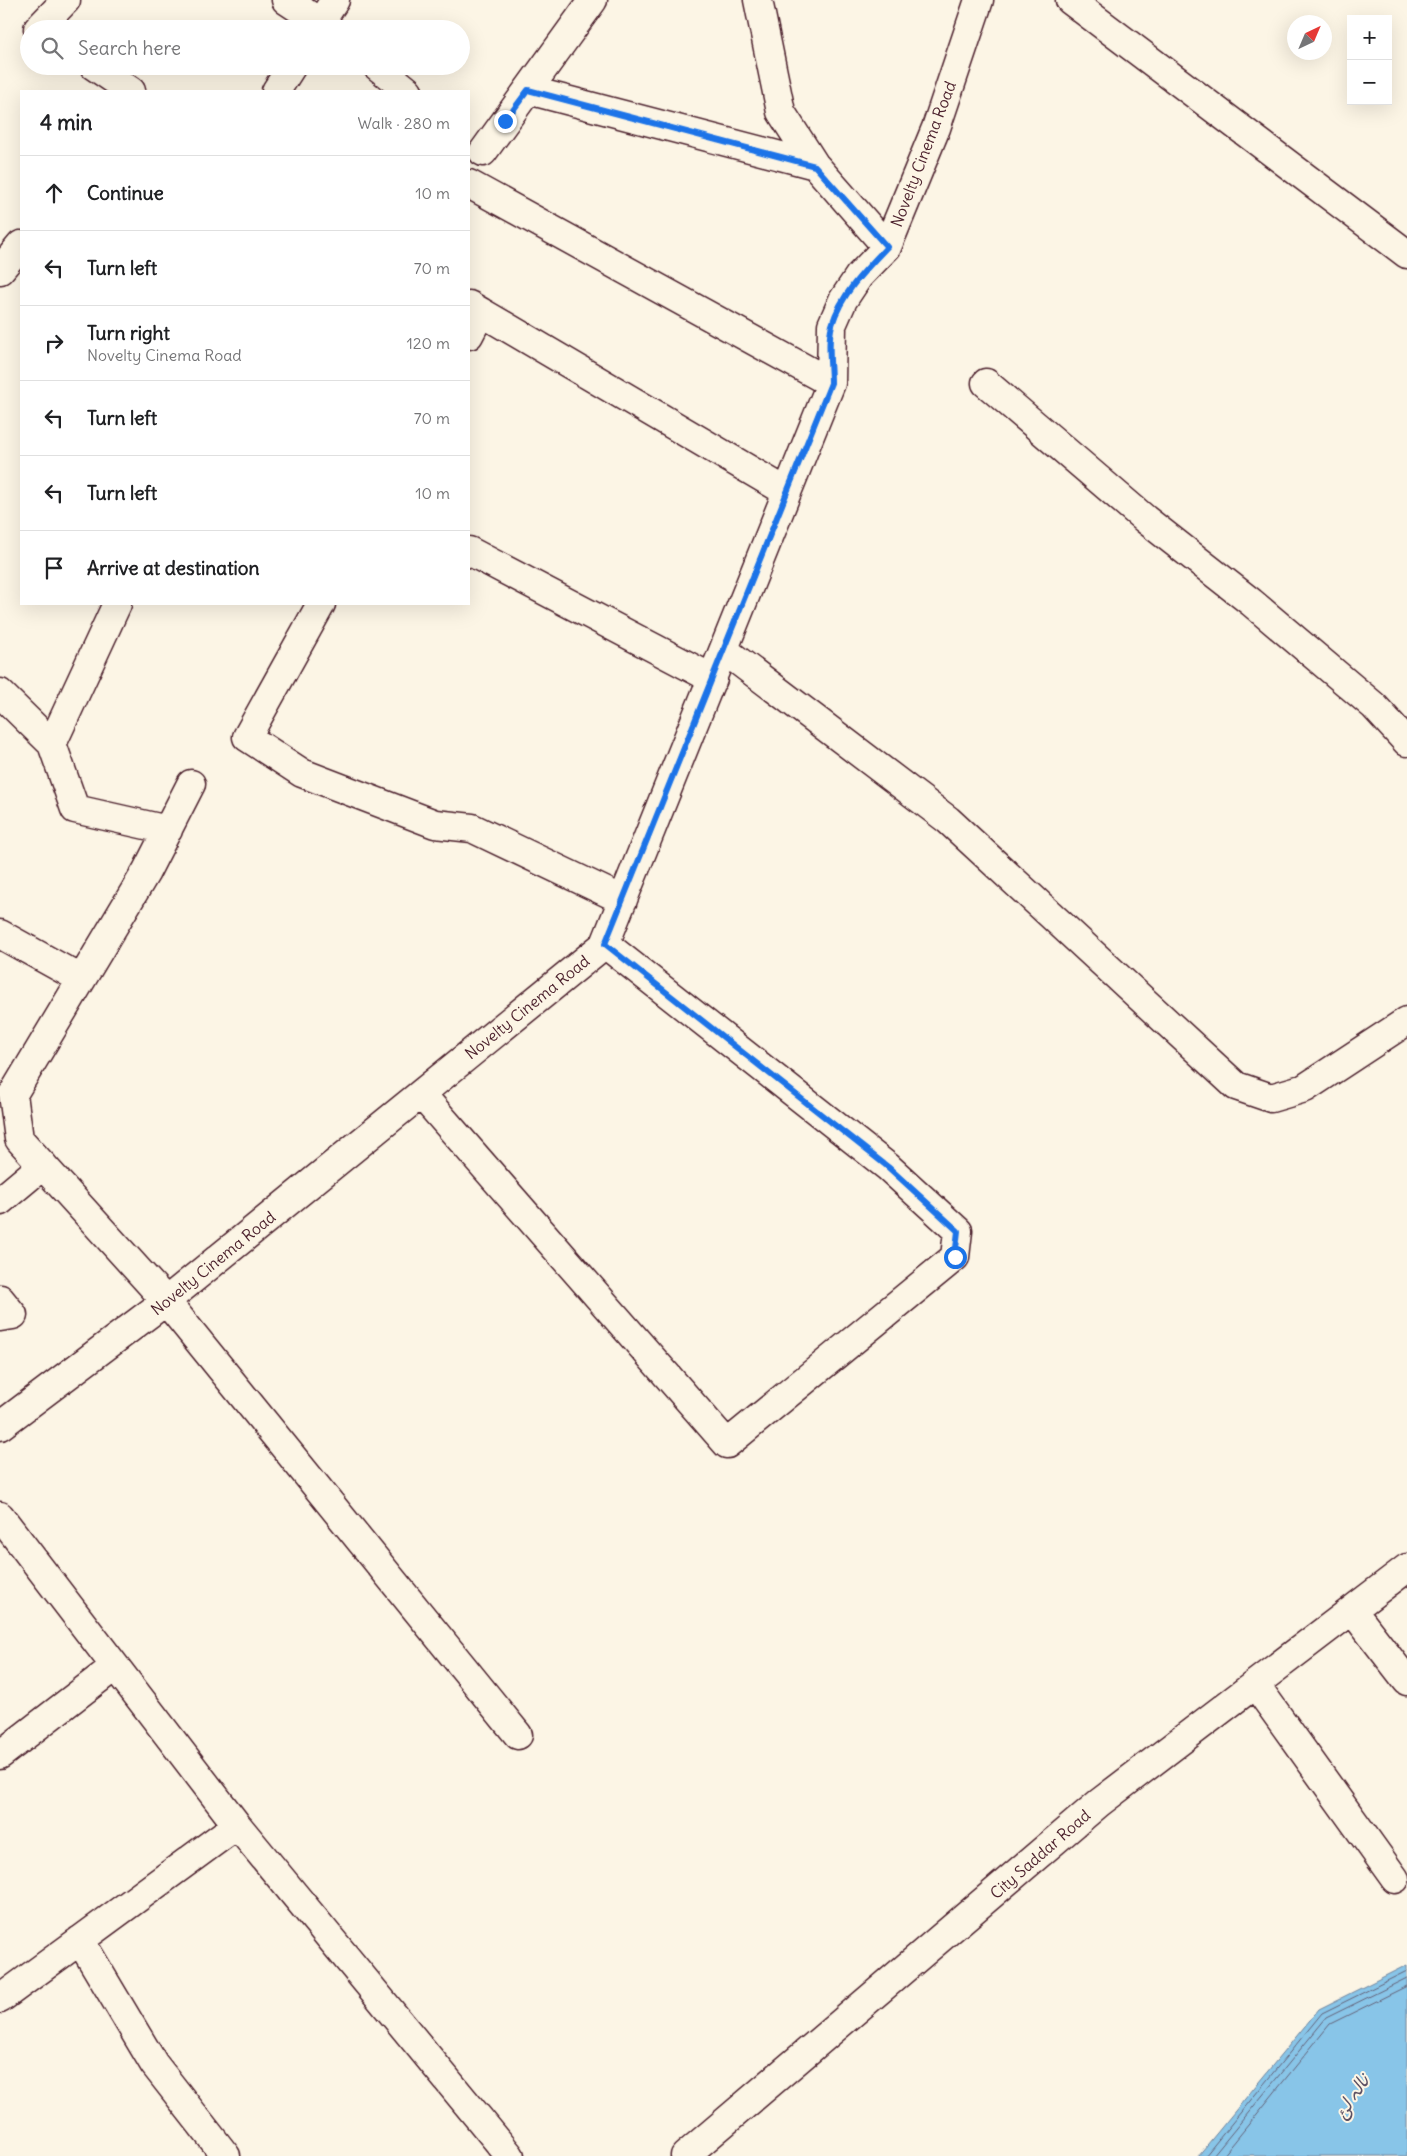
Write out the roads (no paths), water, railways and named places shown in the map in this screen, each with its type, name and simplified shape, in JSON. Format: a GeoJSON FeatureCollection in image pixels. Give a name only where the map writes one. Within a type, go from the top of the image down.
{"type":"FeatureCollection","features":[{"type":"Feature","properties":{"kind":"street"},"geometry":{"type":"LineString","coordinates":[[47,20],[66,0]]}},
{"type":"Feature","properties":{"kind":"street"},"geometry":{"type":"LineString","coordinates":[[286,0],[326,20]]}},
{"type":"Feature","properties":{"kind":"street"},"geometry":{"type":"LineString","coordinates":[[473,155],[528,90],[593,0]]}},
{"type":"Feature","properties":{"kind":"street"},"geometry":{"type":"LineString","coordinates":[[758,0],[782,112],[815,166],[887,247]]}},
{"type":"Feature","properties":{"kind":"street","name":"Novelty Cinema Road"},"geometry":{"type":"LineString","coordinates":[[0,1426],[166,1301],[605,944],[831,383],[832,325],[843,300],[859,276],[887,247],[936,128],[979,0]]}},
{"type":"Feature","properties":{"kind":"street"},"geometry":{"type":"LineString","coordinates":[[1070,0],[1407,254]]}},
{"type":"Feature","properties":{"kind":"street"},"geometry":{"type":"LineString","coordinates":[[107,75],[130,90]]}},
{"type":"Feature","properties":{"kind":"street"},"geometry":{"type":"LineString","coordinates":[[277,90],[286,75]]}},
{"type":"Feature","properties":{"kind":"street"},"geometry":{"type":"LineString","coordinates":[[388,75],[407,90]]}},
{"type":"Feature","properties":{"kind":"street"},"geometry":{"type":"LineString","coordinates":[[528,90],[815,166]]}},
{"type":"Feature","properties":{"kind":"street"},"geometry":{"type":"LineString","coordinates":[[470,185],[831,383]]}},
{"type":"Feature","properties":{"kind":"street"},"geometry":{"type":"LineString","coordinates":[[0,270],[20,246]]}},
{"type":"Feature","properties":{"kind":"street"},"geometry":{"type":"LineString","coordinates":[[473,317],[787,492]]}},
{"type":"Feature","properties":{"kind":"street"},"geometry":{"type":"LineString","coordinates":[[986,383],[1145,519],[1251,602],[1374,706],[1407,742]]}},
{"type":"Feature","properties":{"kind":"street"},"geometry":{"type":"LineString","coordinates":[[470,552],[713,679]]}},
{"type":"Feature","properties":{"kind":"street"},"geometry":{"type":"LineString","coordinates":[[52,744],[117,605]]}},
{"type":"Feature","properties":{"kind":"street"},"geometry":{"type":"LineString","coordinates":[[319,605],[247,737],[302,773],[435,824],[472,828],[623,900]]}},
{"type":"Feature","properties":{"kind":"street"},"geometry":{"type":"LineString","coordinates":[[724,650],[948,820],[1236,1086],[1271,1098],[1305,1088],[1407,1021]]}},
{"type":"Feature","properties":{"kind":"street"},"geometry":{"type":"LineString","coordinates":[[0,693],[52,744],[75,809],[168,830]]}},
{"type":"Feature","properties":{"kind":"street"},"geometry":{"type":"LineString","coordinates":[[191,784],[146,872],[13,1094],[10,1131],[166,1301],[518,1735]]}},
{"type":"Feature","properties":{"kind":"street"},"geometry":{"type":"LineString","coordinates":[[0,934],[81,979]]}},
{"type":"Feature","properties":{"kind":"street"},"geometry":{"type":"LineString","coordinates":[[421,1094],[726,1444],[955,1257],[958,1231],[888,1167],[605,944]]}},
{"type":"Feature","properties":{"kind":"street"},"geometry":{"type":"LineString","coordinates":[[0,1201],[43,1165]]}},
{"type":"Feature","properties":{"kind":"street"},"geometry":{"type":"LineString","coordinates":[[0,1300],[13,1315],[0,1317]]}},
{"type":"Feature","properties":{"kind":"street"},"geometry":{"type":"LineString","coordinates":[[0,1516],[237,1825],[510,2156]]}},
{"type":"Feature","properties":{"kind":"street","name":"City Saddar Road"},"geometry":{"type":"LineString","coordinates":[[685,2156],[1100,1803],[1407,1568]]}},
{"type":"Feature","properties":{"kind":"street"},"geometry":{"type":"LineString","coordinates":[[1352,1610],[1407,1681]]}},
{"type":"Feature","properties":{"kind":"street"},"geometry":{"type":"LineString","coordinates":[[0,1754],[114,1667]]}},
{"type":"Feature","properties":{"kind":"street"},"geometry":{"type":"LineString","coordinates":[[1256,1684],[1395,1880]]}},
{"type":"Feature","properties":{"kind":"street"},"geometry":{"type":"LineString","coordinates":[[0,1999],[237,1825]]}},
{"type":"Feature","properties":{"kind":"street"},"geometry":{"type":"LineString","coordinates":[[80,1940],[154,2064],[226,2156]]}},
{"type":"Feature","properties":{"kind":"water","name":"نالہ لئ"},"geometry":{"type":"Polygon","coordinates":[[[1407,1965],[1407,2156],[1198,2156],[1319,2009],[1407,1965]]]}}]}
